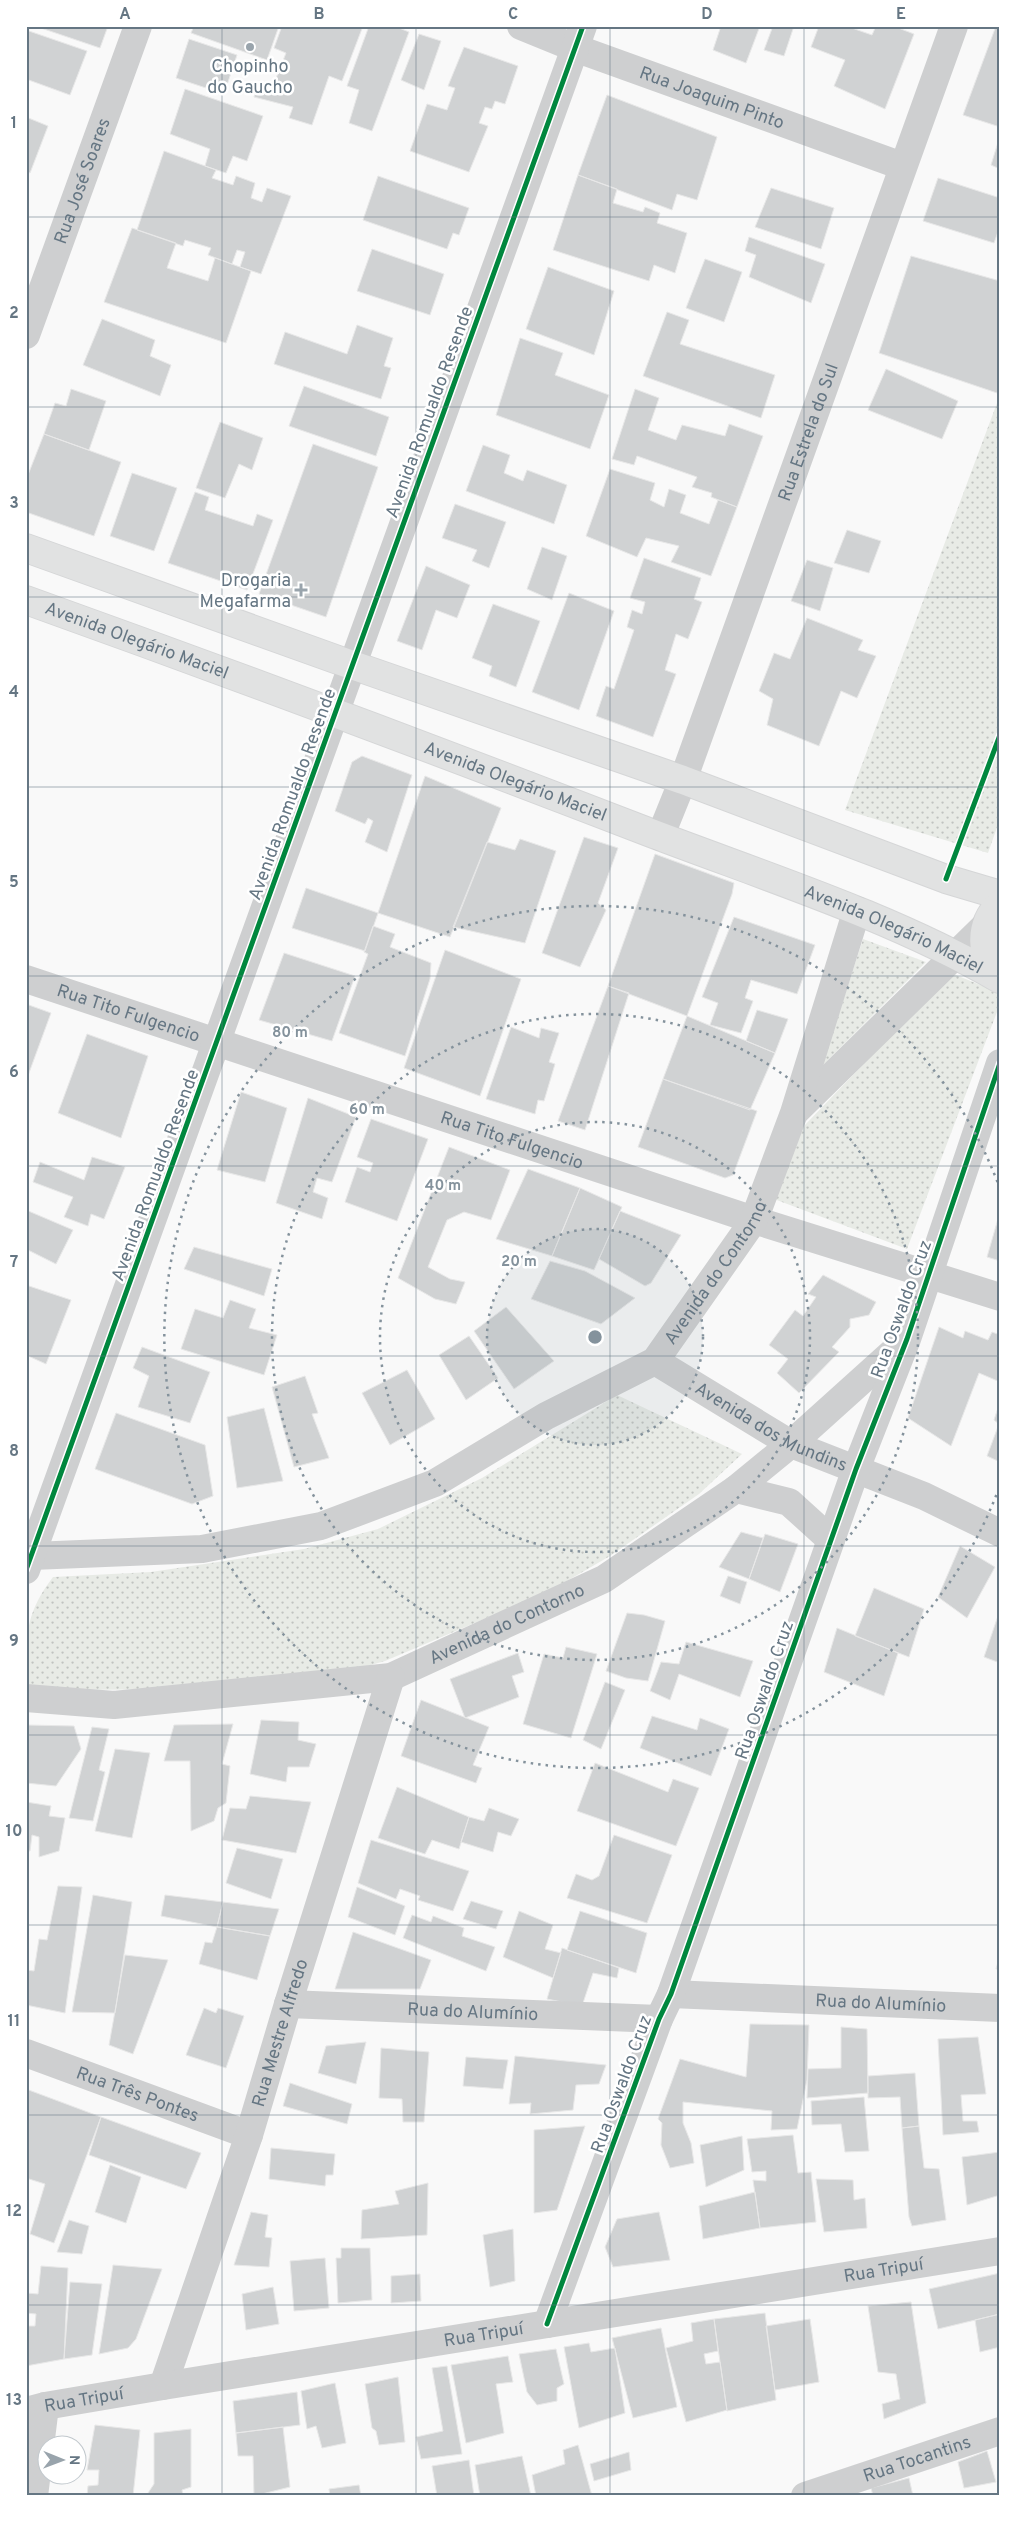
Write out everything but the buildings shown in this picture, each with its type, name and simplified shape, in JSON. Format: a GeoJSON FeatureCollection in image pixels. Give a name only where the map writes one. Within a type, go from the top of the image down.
{"type":"FeatureCollection","features":[{"type":"Feature","properties":{"kind":"main road"},"geometry":{"type":"LineString","coordinates":[[26,548],[352,666],[684,780],[946,879],[1000,895]]}},
{"type":"Feature","properties":{"kind":"main road","name":"Avenida Olegário Maciel"},"geometry":{"type":"LineString","coordinates":[[26,600],[336,712],[660,837],[857,910],[955,953],[1000,979]]}},
{"type":"Feature","properties":{"kind":"main road"},"geometry":{"type":"LineString","coordinates":[[993,914],[983,940],[985,954],[991,968],[1000,979]]}},
{"type":"Feature","properties":{"kind":"street","name":"Rua José Soares"},"geometry":{"type":"LineString","coordinates":[[26,335],[138,26]]}},
{"type":"Feature","properties":{"kind":"street","name":"Rua Joaquim Pinto"},"geometry":{"type":"LineString","coordinates":[[521,26],[579,37],[902,166]]}},
{"type":"Feature","properties":{"kind":"street","name":"Rua Estrela do Sul"},"geometry":{"type":"LineString","coordinates":[[660,837],[684,780],[902,166],[954,26]]}},
{"type":"Feature","properties":{"kind":"street","name":"Avenida Romualdo Resende"},"geometry":{"type":"LineString","coordinates":[[28,1560],[218,1041],[579,37]]}},
{"type":"Feature","properties":{"kind":"street","name":"Avenida do Contorno"},"geometry":{"type":"LineString","coordinates":[[28,1560],[202,1549],[321,1526],[435,1483],[546,1416],[655,1361],[754,1220],[794,1113],[857,910]]}},
{"type":"Feature","properties":{"kind":"street","name":"Avenida do Contorno"},"geometry":{"type":"LineString","coordinates":[[794,1113],[993,914]]}},
{"type":"Feature","properties":{"kind":"street","name":"Rua Tito Fulgencio"},"geometry":{"type":"LineString","coordinates":[[26,979],[754,1220],[1000,1297]]}},
{"type":"Feature","properties":{"kind":"street","name":"Rua Oswaldo Cruz"},"geometry":{"type":"LineString","coordinates":[[547,2324],[659,2019],[671,1994],[856,1468],[907,1339],[1000,1063]]}},
{"type":"Feature","properties":{"kind":"street","name":"Avenida do Contorno"},"geometry":{"type":"LineString","coordinates":[[26,1698],[114,1705],[391,1677],[604,1579],[736,1489],[791,1444],[907,1339]]}},
{"type":"Feature","properties":{"kind":"street","name":"Avenida dos Mundins"},"geometry":{"type":"LineString","coordinates":[[655,1361],[791,1444],[924,1496],[1000,1533]]}},
{"type":"Feature","properties":{"kind":"street"},"geometry":{"type":"LineString","coordinates":[[736,1489],[789,1502],[831,1540]]}},
{"type":"Feature","properties":{"kind":"street","name":"Rua Mestre Alfredo"},"geometry":{"type":"LineString","coordinates":[[163,2386],[249,2135],[288,2004],[391,1677]]}},
{"type":"Feature","properties":{"kind":"street","name":"Rua do Alumínio"},"geometry":{"type":"LineString","coordinates":[[671,1994],[1000,2008]]}},
{"type":"Feature","properties":{"kind":"street","name":"Rua do Alumínio"},"geometry":{"type":"LineString","coordinates":[[288,2004],[659,2019]]}},
{"type":"Feature","properties":{"kind":"street","name":"Rua Três Pontes"},"geometry":{"type":"LineString","coordinates":[[26,2052],[249,2135]]}},
{"type":"Feature","properties":{"kind":"street","name":"Rua Tripuí"},"geometry":{"type":"LineString","coordinates":[[36,2409],[163,2386],[1000,2251]]}},
{"type":"Feature","properties":{"kind":"street"},"geometry":{"type":"LineString","coordinates":[[34,2496],[36,2409]]}},
{"type":"Feature","properties":{"kind":"street","name":"Rua Tocantins"},"geometry":{"type":"LineString","coordinates":[[805,2496],[1000,2432]]}},
{"type":"Feature","properties":{"kind":"shaded area"},"geometry":{"type":"Polygon","coordinates":[[[1000,395],[1000,819],[988,853],[845,810],[1000,395]]]}},
{"type":"Feature","properties":{"kind":"shaded area"},"geometry":{"type":"Polygon","coordinates":[[[863,939],[926,962],[822,1066],[863,939]]]}},
{"type":"Feature","properties":{"kind":"shaded area"},"geometry":{"type":"Polygon","coordinates":[[[951,973],[1000,993],[1000,1004],[907,1249],[774,1199],[804,1126],[951,973]]]}},
{"type":"Feature","properties":{"kind":"shaded area"},"geometry":{"type":"Polygon","coordinates":[[[617,1395],[742,1454],[699,1494],[610,1556],[548,1592],[385,1661],[339,1674],[224,1689],[52,1690],[26,1684],[27,1640],[32,1615],[53,1577],[151,1572],[304,1549],[378,1529],[482,1478],[617,1395]]]}},
{"type":"Feature","properties":{"kind":"cycle path"},"geometry":{"type":"LineString","coordinates":[[26,1570],[583,26]]}},
{"type":"Feature","properties":{"kind":"cycle path"},"geometry":{"type":"LineString","coordinates":[[946,879],[1000,735]]}},
{"type":"Feature","properties":{"kind":"cycle path"},"geometry":{"type":"LineString","coordinates":[[547,2324],[659,2019],[671,1994],[856,1469],[907,1339],[1000,1063]]}},
{"type":"Feature","properties":{"kind":"place","name":"Chopinho do Gaucho"},"geometry":{"type":"Point","coordinates":[250,47]}},
{"type":"Feature","properties":{"kind":"place","name":"Drogaria Megafarma"},"geometry":{"type":"Point","coordinates":[301,590]}}]}
